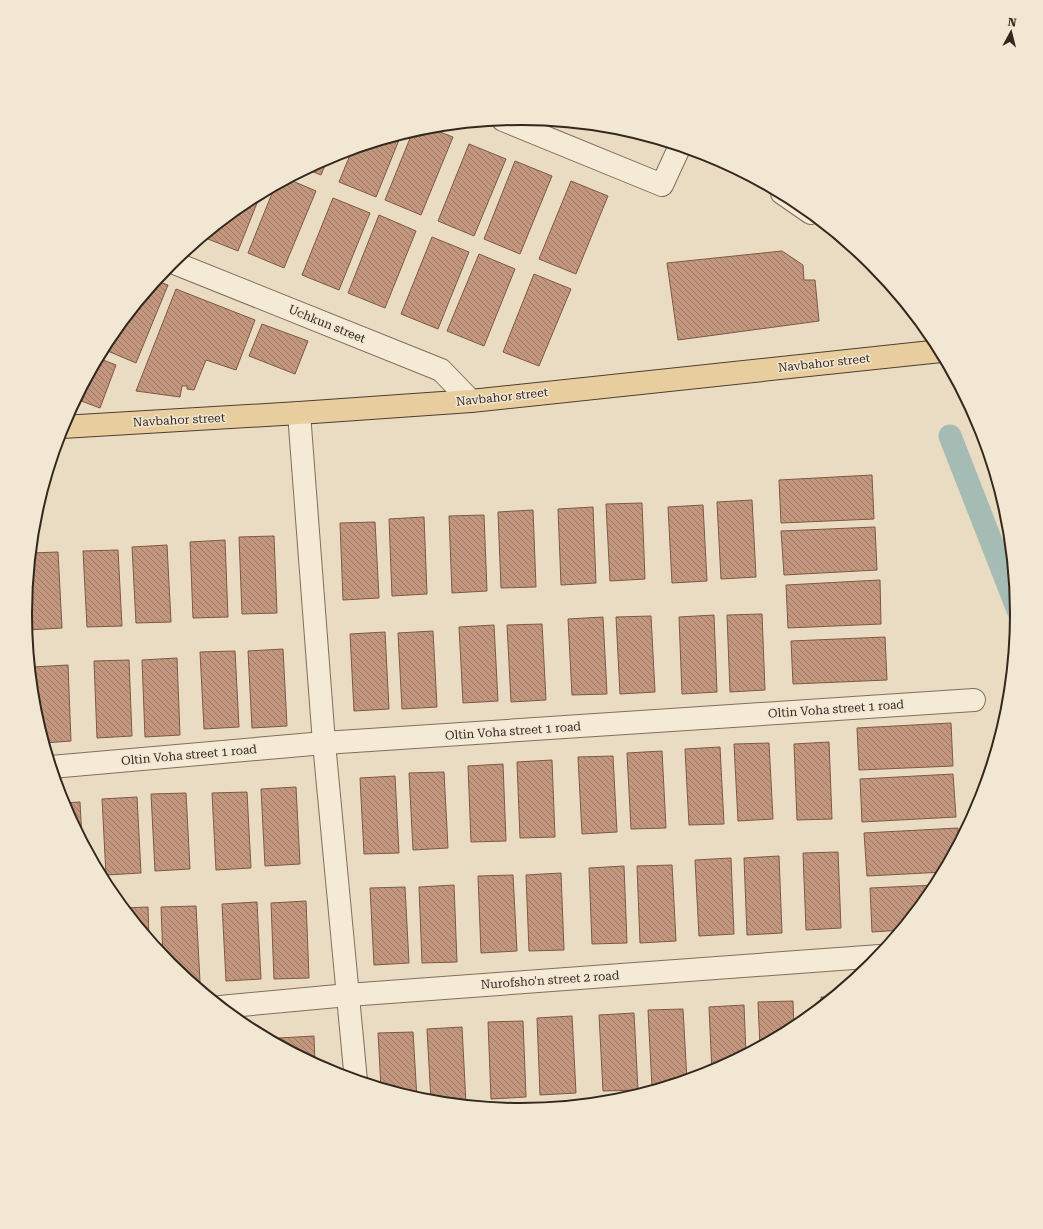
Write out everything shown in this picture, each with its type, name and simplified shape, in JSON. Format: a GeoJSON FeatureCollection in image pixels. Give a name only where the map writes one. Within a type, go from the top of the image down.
{"type":"FeatureCollection","features":[{"type":"Feature","properties":{"kind":"main road","name":"Navbahor street"},"geometry":{"type":"LineString","coordinates":[[69,427],[471,401],[934,352]]}},
{"type":"Feature","properties":{"kind":"street"},"geometry":{"type":"LineString","coordinates":[[516,125],[662,185],[678,151]]}},
{"type":"Feature","properties":{"kind":"street","name":"Uchkun street"},"geometry":{"type":"LineString","coordinates":[[179,265],[441,370],[471,401]]}},
{"type":"Feature","properties":{"kind":"street"},"geometry":{"type":"LineString","coordinates":[[299,413],[324,744],[355,1075]]}},
{"type":"Feature","properties":{"kind":"street","name":"Oltin Voha street 1 road"},"geometry":{"type":"LineString","coordinates":[[56,767],[324,744],[974,700]]}},
{"type":"Feature","properties":{"kind":"street","name":"Nurofsho'n street 2 road"},"geometry":{"type":"LineString","coordinates":[[227,1005],[348,994],[872,957]]}},
{"type":"Feature","properties":{"kind":"building"},"geometry":{"type":"Polygon","coordinates":[[[440,132],[453,137],[421,215],[385,200],[410,138],[440,132]]]}},
{"type":"Feature","properties":{"kind":"building"},"geometry":{"type":"Polygon","coordinates":[[[399,141],[376,197],[339,182],[349,156],[399,141]]]}},
{"type":"Feature","properties":{"kind":"building"},"geometry":{"type":"Polygon","coordinates":[[[469,144],[506,159],[474,236],[438,221],[469,144]]]}},
{"type":"Feature","properties":{"kind":"building"},"geometry":{"type":"Polygon","coordinates":[[[515,161],[552,176],[520,254],[484,239],[515,161]]]}},
{"type":"Feature","properties":{"kind":"building"},"geometry":{"type":"Polygon","coordinates":[[[325,166],[321,175],[313,172],[325,166]]]}},
{"type":"Feature","properties":{"kind":"building"},"geometry":{"type":"Polygon","coordinates":[[[294,181],[316,191],[284,268],[248,253],[272,194],[294,181]]]}},
{"type":"Feature","properties":{"kind":"building"},"geometry":{"type":"Polygon","coordinates":[[[571,181],[608,196],[576,274],[539,259],[571,181]]]}},
{"type":"Feature","properties":{"kind":"building"},"geometry":{"type":"Polygon","coordinates":[[[333,198],[370,213],[339,290],[302,275],[333,198]]]}},
{"type":"Feature","properties":{"kind":"building"},"geometry":{"type":"Polygon","coordinates":[[[257,203],[238,251],[208,239],[257,203]]]}},
{"type":"Feature","properties":{"kind":"building"},"geometry":{"type":"Polygon","coordinates":[[[379,215],[416,231],[385,308],[348,293],[379,215]]]}},
{"type":"Feature","properties":{"kind":"building"},"geometry":{"type":"Polygon","coordinates":[[[432,237],[469,252],[438,329],[401,314],[432,237]]]}},
{"type":"Feature","properties":{"kind":"building"},"geometry":{"type":"Polygon","coordinates":[[[782,251],[803,265],[804,280],[815,280],[819,321],[678,340],[667,263],[782,251]]]}},
{"type":"Feature","properties":{"kind":"building"},"geometry":{"type":"Polygon","coordinates":[[[479,254],[515,269],[484,346],[447,331],[479,254]]]}},
{"type":"Feature","properties":{"kind":"building"},"geometry":{"type":"Polygon","coordinates":[[[534,274],[571,289],[539,366],[503,352],[534,274]]]}},
{"type":"Feature","properties":{"kind":"building"},"geometry":{"type":"Polygon","coordinates":[[[161,283],[168,285],[136,363],[109,352],[133,317],[153,292],[161,283]]]}},
{"type":"Feature","properties":{"kind":"building"},"geometry":{"type":"Polygon","coordinates":[[[176,289],[255,320],[236,370],[206,360],[194,390],[187,389],[187,386],[182,386],[180,397],[136,391],[176,289]]]}},
{"type":"Feature","properties":{"kind":"building"},"geometry":{"type":"Polygon","coordinates":[[[262,324],[308,341],[295,374],[249,356],[262,324]]]}},
{"type":"Feature","properties":{"kind":"building"},"geometry":{"type":"Polygon","coordinates":[[[104,360],[116,365],[100,408],[81,401],[104,360]]]}},
{"type":"Feature","properties":{"kind":"building"},"geometry":{"type":"Polygon","coordinates":[[[872,475],[874,519],[781,523],[779,480],[872,475]]]}},
{"type":"Feature","properties":{"kind":"building"},"geometry":{"type":"Polygon","coordinates":[[[752,500],[756,577],[721,579],[717,502],[752,500]]]}},
{"type":"Feature","properties":{"kind":"building"},"geometry":{"type":"Polygon","coordinates":[[[642,503],[645,579],[610,581],[606,504],[642,503]]]}},
{"type":"Feature","properties":{"kind":"building"},"geometry":{"type":"Polygon","coordinates":[[[703,505],[707,581],[672,583],[668,507],[703,505]]]}},
{"type":"Feature","properties":{"kind":"building"},"geometry":{"type":"Polygon","coordinates":[[[593,507],[596,583],[561,585],[558,509],[593,507]]]}},
{"type":"Feature","properties":{"kind":"building"},"geometry":{"type":"Polygon","coordinates":[[[533,510],[536,587],[501,588],[498,512],[533,510]]]}},
{"type":"Feature","properties":{"kind":"building"},"geometry":{"type":"Polygon","coordinates":[[[484,515],[487,591],[452,593],[449,516],[484,515]]]}},
{"type":"Feature","properties":{"kind":"building"},"geometry":{"type":"Polygon","coordinates":[[[424,517],[427,594],[392,596],[389,519],[424,517]]]}},
{"type":"Feature","properties":{"kind":"building"},"geometry":{"type":"Polygon","coordinates":[[[375,522],[379,598],[343,600],[340,523],[375,522]]]}},
{"type":"Feature","properties":{"kind":"building"},"geometry":{"type":"Polygon","coordinates":[[[875,527],[877,570],[784,575],[781,531],[875,527]]]}},
{"type":"Feature","properties":{"kind":"building"},"geometry":{"type":"Polygon","coordinates":[[[274,536],[277,613],[242,614],[239,537],[274,536]]]}},
{"type":"Feature","properties":{"kind":"building"},"geometry":{"type":"Polygon","coordinates":[[[225,540],[228,617],[193,618],[190,542],[225,540]]]}},
{"type":"Feature","properties":{"kind":"building"},"geometry":{"type":"Polygon","coordinates":[[[167,545],[171,622],[136,623],[132,547],[167,545]]]}},
{"type":"Feature","properties":{"kind":"building"},"geometry":{"type":"Polygon","coordinates":[[[118,550],[122,626],[87,627],[83,551],[118,550]]]}},
{"type":"Feature","properties":{"kind":"building"},"geometry":{"type":"Polygon","coordinates":[[[58,552],[62,628],[32,630],[33,582],[36,553],[58,552]]]}},
{"type":"Feature","properties":{"kind":"building"},"geometry":{"type":"Polygon","coordinates":[[[880,580],[881,624],[788,628],[786,585],[880,580]]]}},
{"type":"Feature","properties":{"kind":"building"},"geometry":{"type":"Polygon","coordinates":[[[762,614],[765,690],[730,692],[727,615],[762,614]]]}},
{"type":"Feature","properties":{"kind":"building"},"geometry":{"type":"Polygon","coordinates":[[[714,615],[717,692],[682,694],[679,617],[714,615]]]}},
{"type":"Feature","properties":{"kind":"building"},"geometry":{"type":"Polygon","coordinates":[[[651,616],[655,692],[620,694],[616,617],[651,616]]]}},
{"type":"Feature","properties":{"kind":"building"},"geometry":{"type":"Polygon","coordinates":[[[603,617],[607,694],[572,695],[568,619],[603,617]]]}},
{"type":"Feature","properties":{"kind":"building"},"geometry":{"type":"Polygon","coordinates":[[[542,624],[546,700],[511,702],[507,625],[542,624]]]}},
{"type":"Feature","properties":{"kind":"building"},"geometry":{"type":"Polygon","coordinates":[[[494,625],[498,701],[463,703],[459,627],[494,625]]]}},
{"type":"Feature","properties":{"kind":"building"},"geometry":{"type":"Polygon","coordinates":[[[433,631],[437,707],[402,709],[398,633],[433,631]]]}},
{"type":"Feature","properties":{"kind":"building"},"geometry":{"type":"Polygon","coordinates":[[[385,632],[389,709],[354,711],[350,634],[385,632]]]}},
{"type":"Feature","properties":{"kind":"building"},"geometry":{"type":"Polygon","coordinates":[[[885,637],[887,680],[793,684],[791,641],[885,637]]]}},
{"type":"Feature","properties":{"kind":"building"},"geometry":{"type":"Polygon","coordinates":[[[283,649],[287,726],[252,728],[248,651],[283,649]]]}},
{"type":"Feature","properties":{"kind":"building"},"geometry":{"type":"Polygon","coordinates":[[[235,651],[239,727],[204,729],[200,652],[235,651]]]}},
{"type":"Feature","properties":{"kind":"building"},"geometry":{"type":"Polygon","coordinates":[[[177,658],[180,735],[145,737],[142,660],[177,658]]]}},
{"type":"Feature","properties":{"kind":"building"},"geometry":{"type":"Polygon","coordinates":[[[129,660],[132,736],[97,738],[94,661],[129,660]]]}},
{"type":"Feature","properties":{"kind":"building"},"geometry":{"type":"Polygon","coordinates":[[[68,665],[71,741],[49,743],[41,710],[35,667],[68,665]]]}},
{"type":"Feature","properties":{"kind":"building"},"geometry":{"type":"Polygon","coordinates":[[[951,723],[953,766],[859,770],[857,728],[951,723]]]}},
{"type":"Feature","properties":{"kind":"building"},"geometry":{"type":"Polygon","coordinates":[[[829,742],[832,819],[797,820],[794,744],[829,742]]]}},
{"type":"Feature","properties":{"kind":"building"},"geometry":{"type":"Polygon","coordinates":[[[769,743],[773,819],[738,821],[734,744],[769,743]]]}},
{"type":"Feature","properties":{"kind":"building"},"geometry":{"type":"Polygon","coordinates":[[[720,747],[724,824],[689,825],[685,749],[720,747]]]}},
{"type":"Feature","properties":{"kind":"building"},"geometry":{"type":"Polygon","coordinates":[[[662,751],[666,828],[631,829],[627,753],[662,751]]]}},
{"type":"Feature","properties":{"kind":"building"},"geometry":{"type":"Polygon","coordinates":[[[613,756],[617,832],[582,834],[578,757],[613,756]]]}},
{"type":"Feature","properties":{"kind":"building"},"geometry":{"type":"Polygon","coordinates":[[[552,760],[555,837],[520,838],[517,762],[552,760]]]}},
{"type":"Feature","properties":{"kind":"building"},"geometry":{"type":"Polygon","coordinates":[[[503,764],[506,841],[471,842],[468,766],[503,764]]]}},
{"type":"Feature","properties":{"kind":"building"},"geometry":{"type":"Polygon","coordinates":[[[444,772],[448,848],[413,850],[409,773],[444,772]]]}},
{"type":"Feature","properties":{"kind":"building"},"geometry":{"type":"Polygon","coordinates":[[[953,774],[956,817],[862,822],[860,779],[953,774]]]}},
{"type":"Feature","properties":{"kind":"building"},"geometry":{"type":"Polygon","coordinates":[[[395,776],[399,853],[364,854],[360,778],[395,776]]]}},
{"type":"Feature","properties":{"kind":"building"},"geometry":{"type":"Polygon","coordinates":[[[296,787],[300,864],[265,866],[261,789],[296,787]]]}},
{"type":"Feature","properties":{"kind":"building"},"geometry":{"type":"Polygon","coordinates":[[[247,792],[251,868],[216,870],[212,793],[247,792]]]}},
{"type":"Feature","properties":{"kind":"building"},"geometry":{"type":"Polygon","coordinates":[[[186,793],[190,869],[155,871],[151,794],[186,793]]]}},
{"type":"Feature","properties":{"kind":"building"},"geometry":{"type":"Polygon","coordinates":[[[137,797],[141,873],[107,875],[106,872],[102,799],[137,797]]]}},
{"type":"Feature","properties":{"kind":"building"},"geometry":{"type":"Polygon","coordinates":[[[80,802],[81,830],[69,803],[80,802]]]}},
{"type":"Feature","properties":{"kind":"building"},"geometry":{"type":"Polygon","coordinates":[[[958,828],[958,835],[937,872],[867,876],[864,833],[958,828]]]}},
{"type":"Feature","properties":{"kind":"building"},"geometry":{"type":"Polygon","coordinates":[[[838,852],[841,928],[806,930],[803,853],[838,852]]]}},
{"type":"Feature","properties":{"kind":"building"},"geometry":{"type":"Polygon","coordinates":[[[779,856],[782,933],[747,935],[744,858],[779,856]]]}},
{"type":"Feature","properties":{"kind":"building"},"geometry":{"type":"Polygon","coordinates":[[[731,858],[734,934],[699,936],[695,860],[731,858]]]}},
{"type":"Feature","properties":{"kind":"building"},"geometry":{"type":"Polygon","coordinates":[[[672,865],[676,941],[640,943],[637,866],[672,865]]]}},
{"type":"Feature","properties":{"kind":"building"},"geometry":{"type":"Polygon","coordinates":[[[624,866],[627,943],[592,944],[589,868],[624,866]]]}},
{"type":"Feature","properties":{"kind":"building"},"geometry":{"type":"Polygon","coordinates":[[[561,873],[564,950],[529,951],[526,875],[561,873]]]}},
{"type":"Feature","properties":{"kind":"building"},"geometry":{"type":"Polygon","coordinates":[[[513,875],[517,951],[481,953],[478,876],[513,875]]]}},
{"type":"Feature","properties":{"kind":"building"},"geometry":{"type":"Polygon","coordinates":[[[454,885],[457,962],[422,963],[419,887],[454,885]]]}},
{"type":"Feature","properties":{"kind":"building"},"geometry":{"type":"Polygon","coordinates":[[[929,885],[895,930],[872,932],[870,888],[929,885]]]}},
{"type":"Feature","properties":{"kind":"building"},"geometry":{"type":"Polygon","coordinates":[[[405,887],[409,963],[374,965],[370,888],[405,887]]]}},
{"type":"Feature","properties":{"kind":"building"},"geometry":{"type":"Polygon","coordinates":[[[306,901],[309,978],[274,979],[271,903],[306,901]]]}},
{"type":"Feature","properties":{"kind":"building"},"geometry":{"type":"Polygon","coordinates":[[[257,902],[261,979],[226,981],[222,904],[257,902]]]}},
{"type":"Feature","properties":{"kind":"building"},"geometry":{"type":"Polygon","coordinates":[[[196,906],[200,982],[198,982],[175,961],[163,947],[161,907],[196,906]]]}},
{"type":"Feature","properties":{"kind":"building"},"geometry":{"type":"Polygon","coordinates":[[[148,907],[149,932],[133,912],[130,908],[148,907]]]}},
{"type":"Feature","properties":{"kind":"building"},"geometry":{"type":"Polygon","coordinates":[[[821,997],[826,997],[821,1001],[821,997]]]}},
{"type":"Feature","properties":{"kind":"building"},"geometry":{"type":"Polygon","coordinates":[[[793,1001],[794,1021],[760,1042],[758,1002],[793,1001]]]}},
{"type":"Feature","properties":{"kind":"building"},"geometry":{"type":"Polygon","coordinates":[[[744,1005],[746,1050],[712,1066],[709,1007],[744,1005]]]}},
{"type":"Feature","properties":{"kind":"building"},"geometry":{"type":"Polygon","coordinates":[[[683,1009],[687,1075],[652,1086],[648,1010],[683,1009]]]}},
{"type":"Feature","properties":{"kind":"building"},"geometry":{"type":"Polygon","coordinates":[[[634,1013],[638,1090],[603,1091],[599,1015],[634,1013]]]}},
{"type":"Feature","properties":{"kind":"building"},"geometry":{"type":"Polygon","coordinates":[[[572,1016],[576,1093],[540,1095],[537,1018],[572,1016]]]}},
{"type":"Feature","properties":{"kind":"building"},"geometry":{"type":"Polygon","coordinates":[[[523,1021],[526,1097],[491,1099],[488,1022],[523,1021]]]}},
{"type":"Feature","properties":{"kind":"building"},"geometry":{"type":"Polygon","coordinates":[[[462,1027],[466,1101],[431,1096],[427,1029],[462,1027]]]}},
{"type":"Feature","properties":{"kind":"building"},"geometry":{"type":"Polygon","coordinates":[[[413,1032],[417,1093],[381,1083],[378,1033],[413,1032]]]}},
{"type":"Feature","properties":{"kind":"building"},"geometry":{"type":"Polygon","coordinates":[[[314,1036],[315,1058],[305,1054],[279,1038],[314,1036]]]}},
{"type":"Feature","properties":{"kind":"waterway"},"geometry":{"type":"LineString","coordinates":[[950,436],[1010,590]]}}]}
